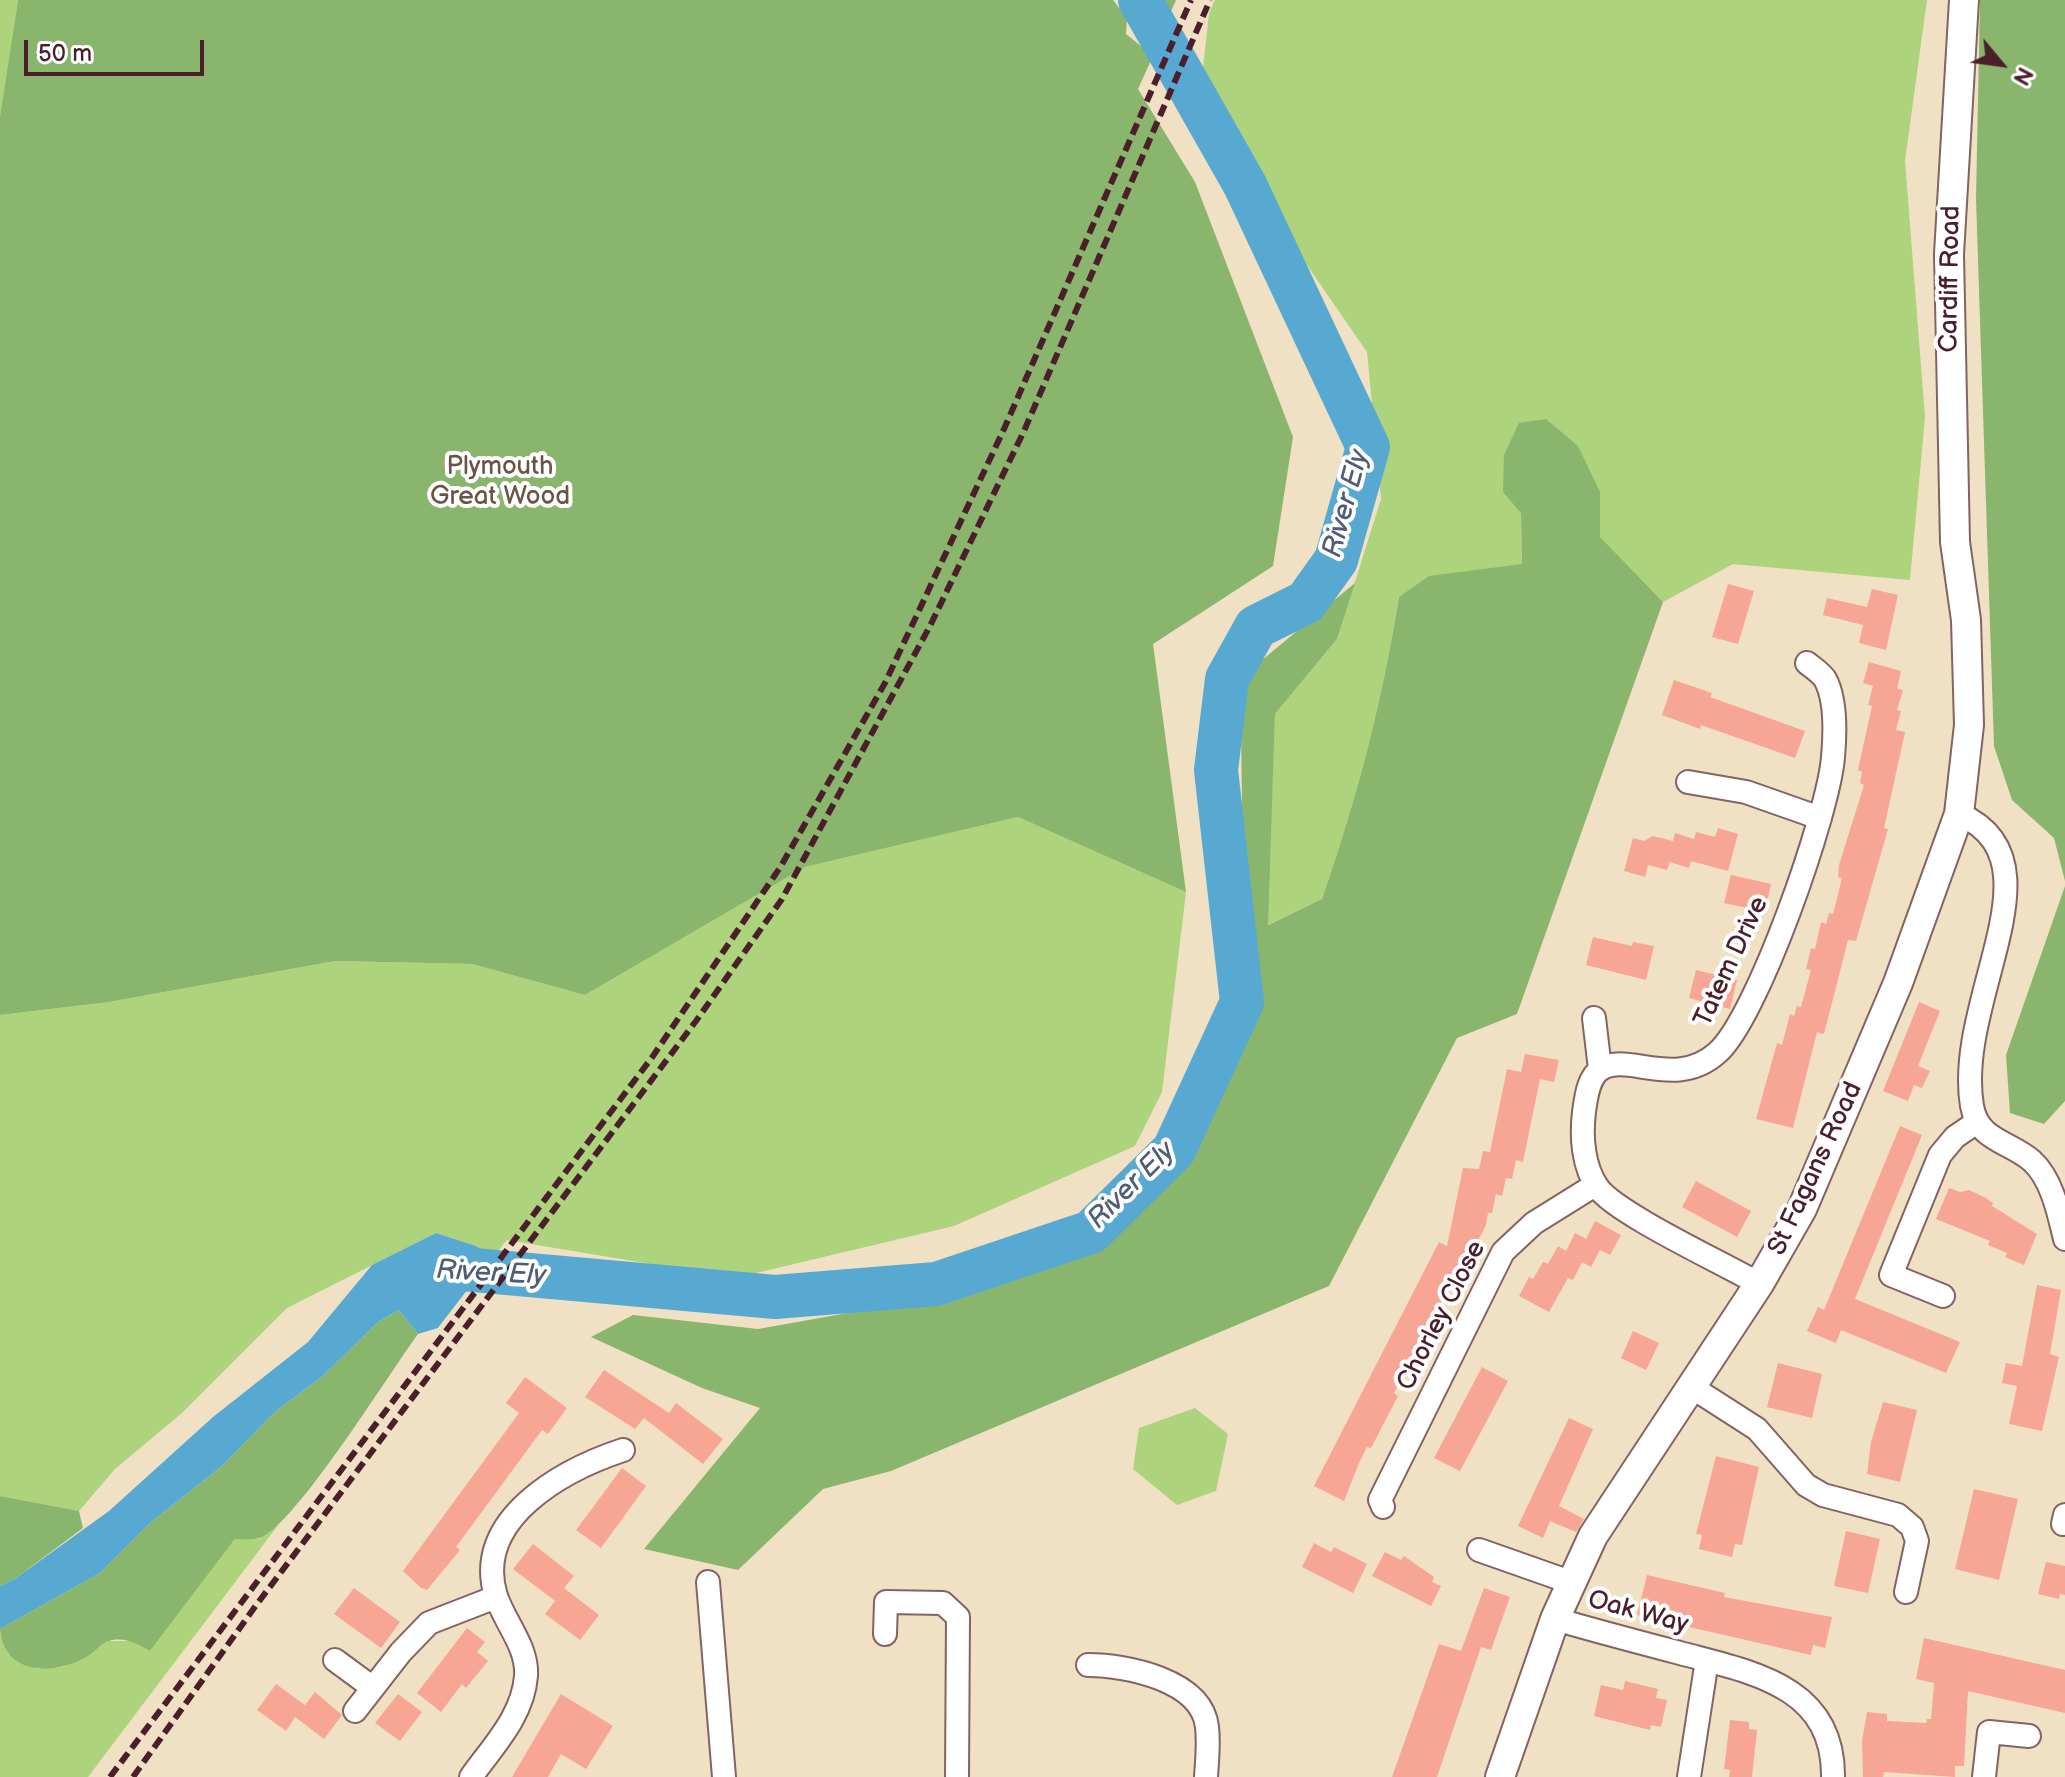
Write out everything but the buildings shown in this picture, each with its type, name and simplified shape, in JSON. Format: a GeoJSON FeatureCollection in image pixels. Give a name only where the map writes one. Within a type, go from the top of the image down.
{"type":"FeatureCollection","features":[{"type":"Feature","properties":{"kind":"street","name":"Cardiff Road"},"geometry":{"type":"LineString","coordinates":[[1960,557],[1955,527],[1949,254],[1964,0]]}},
{"type":"Feature","properties":{"kind":"street","name":"St Fagans Road"},"geometry":{"type":"LineString","coordinates":[[1500,1777],[1570,1582],[1623,1485],[1759,1284],[1821,1169],[1915,940],[1959,814],[1969,725],[1966,620],[1960,557]]}},
{"type":"Feature","properties":{"kind":"street","name":"Tatem Drive"},"geometry":{"type":"LineString","coordinates":[[1600,1069],[1613,1065],[1661,1072],[1679,1070],[1698,1066],[1729,1042],[1777,938],[1820,818],[1831,773],[1834,728],[1825,679],[1807,663]]}},
{"type":"Feature","properties":{"kind":"street"},"geometry":{"type":"LineString","coordinates":[[1688,782],[1746,792],[1820,818]]}},
{"type":"Feature","properties":{"kind":"street"},"geometry":{"type":"LineString","coordinates":[[1959,814],[1991,822],[2014,834]]}},
{"type":"Feature","properties":{"kind":"street"},"geometry":{"type":"LineString","coordinates":[[2016,959],[1973,1066],[1970,1083],[1977,1122],[1992,1140],[2033,1161],[2054,1197],[2065,1239]]}},
{"type":"Feature","properties":{"kind":"street"},"geometry":{"type":"LineString","coordinates":[[1594,1018],[1600,1069],[1591,1082],[1583,1126],[1588,1170],[1595,1185],[1619,1206],[1759,1284]]}},
{"type":"Feature","properties":{"kind":"street"},"geometry":{"type":"LineString","coordinates":[[1943,1296],[1891,1275],[1940,1155],[1955,1137],[1977,1122]]}},
{"type":"Feature","properties":{"kind":"street","name":"Chorley Close"},"geometry":{"type":"LineString","coordinates":[[1383,1507],[1380,1500],[1503,1252],[1534,1223],[1595,1185]]}},
{"type":"Feature","properties":{"kind":"street"},"geometry":{"type":"LineString","coordinates":[[1690,1386],[1757,1429],[1806,1485],[1823,1495],[1898,1515],[1912,1527],[1917,1541],[1906,1592]]}},
{"type":"Feature","properties":{"kind":"street"},"geometry":{"type":"LineString","coordinates":[[471,1777],[520,1709],[525,1686],[522,1650],[496,1597],[492,1572],[497,1542],[511,1518],[559,1478],[594,1460],[623,1450]]}},
{"type":"Feature","properties":{"kind":"street"},"geometry":{"type":"LineString","coordinates":[[1479,1550],[1570,1582]]}},
{"type":"Feature","properties":{"kind":"street"},"geometry":{"type":"LineString","coordinates":[[708,1582],[724,1777]]}},
{"type":"Feature","properties":{"kind":"street"},"geometry":{"type":"LineString","coordinates":[[355,1711],[401,1652],[429,1623],[496,1597]]}},
{"type":"Feature","properties":{"kind":"street"},"geometry":{"type":"LineString","coordinates":[[885,1634],[886,1602],[943,1603],[958,1617],[957,1777]]}},
{"type":"Feature","properties":{"kind":"street","name":"Oak Way"},"geometry":{"type":"LineString","coordinates":[[1555,1619],[1769,1678],[1799,1697],[1826,1736],[1833,1777]]}},
{"type":"Feature","properties":{"kind":"street"},"geometry":{"type":"LineString","coordinates":[[335,1660],[373,1688]]}},
{"type":"Feature","properties":{"kind":"street","name":"Oak Way"},"geometry":{"type":"LineString","coordinates":[[1689,1777],[1707,1660]]}},
{"type":"Feature","properties":{"kind":"street"},"geometry":{"type":"LineString","coordinates":[[1088,1665],[1121,1665],[1144,1672],[1167,1681],[1198,1705],[1207,1724],[1206,1777]]}},
{"type":"Feature","properties":{"kind":"street"},"geometry":{"type":"LineString","coordinates":[[1984,1777],[1989,1732],[2029,1736]]}},
{"type":"Feature","properties":{"kind":"green space"},"geometry":{"type":"Polygon","coordinates":[[[0,0],[18,0],[0,116],[0,0]]]}},
{"type":"Feature","properties":{"kind":"green space","name":"Plymouth Great Wood"},"geometry":{"type":"Polygon","coordinates":[[[18,0],[1113,0],[1127,18],[1126,34],[1153,56],[1138,89],[1195,182],[1293,437],[1273,566],[1153,644],[1186,892],[1018,817],[805,867],[585,995],[472,964],[335,961],[109,1002],[0,1015],[0,116],[18,0]]]}},
{"type":"Feature","properties":{"kind":"green space"},"geometry":{"type":"Polygon","coordinates":[[[1147,0],[1176,0],[1168,18],[1147,0]]]}},
{"type":"Feature","properties":{"kind":"green space"},"geometry":{"type":"Polygon","coordinates":[[[1215,0],[1927,0],[1905,161],[1925,417],[1910,580],[1733,564],[1663,602],[1599,537],[1600,492],[1521,512],[1522,565],[1399,597],[1367,750],[1322,899],[1267,925],[1275,714],[1337,639],[1381,499],[1367,352],[1282,229],[1262,209],[1202,77],[1209,13],[1215,0]]]}},
{"type":"Feature","properties":{"kind":"green space"},"geometry":{"type":"Polygon","coordinates":[[[1980,0],[2065,0],[2065,881],[2054,838],[2012,800],[1994,746],[1976,199],[1980,0]]]}},
{"type":"Feature","properties":{"kind":"green space"},"geometry":{"type":"Polygon","coordinates":[[[1546,419],[1578,446],[1600,492],[1600,537],[1663,602],[1517,1014],[1457,1038],[1329,1286],[891,1471],[823,1489],[738,1570],[644,1549],[760,1408],[702,1388],[591,1337],[633,1315],[758,1329],[859,1311],[966,1283],[1053,1242],[1143,1211],[1190,1160],[1211,1082],[1240,1035],[1244,955],[1241,728],[1250,670],[1355,583],[1337,639],[1275,714],[1268,925],[1322,899],[1367,750],[1399,597],[1429,576],[1522,564],[1521,513],[1503,492],[1504,455],[1519,423],[1546,419]]]}},
{"type":"Feature","properties":{"kind":"green space"},"geometry":{"type":"Polygon","coordinates":[[[1018,817],[1186,892],[1162,1092],[1135,1146],[954,1226],[735,1278],[507,1240],[494,1256],[476,1246],[436,1233],[287,1308],[182,1413],[115,1469],[79,1511],[0,1496],[0,1015],[109,1002],[335,961],[472,964],[585,995],[805,867],[1018,817]]]}},
{"type":"Feature","properties":{"kind":"green space"},"geometry":{"type":"Polygon","coordinates":[[[2065,886],[2065,1101],[2044,1124],[2010,1113],[2006,1055],[2065,886]]]}},
{"type":"Feature","properties":{"kind":"green space"},"geometry":{"type":"Polygon","coordinates":[[[399,1310],[418,1334],[342,1445],[296,1506],[276,1527],[260,1538],[235,1539],[150,1651],[120,1639],[103,1644],[75,1663],[47,1669],[33,1668],[11,1656],[0,1629],[100,1573],[150,1523],[222,1466],[275,1412],[324,1375],[378,1322],[399,1310]]]}},
{"type":"Feature","properties":{"kind":"green space"},"geometry":{"type":"Polygon","coordinates":[[[1195,1408],[1228,1434],[1216,1491],[1177,1505],[1133,1469],[1139,1428],[1195,1408]]]}},
{"type":"Feature","properties":{"kind":"green space"},"geometry":{"type":"Polygon","coordinates":[[[0,1496],[79,1511],[83,1528],[16,1578],[0,1586],[0,1496]]]}},
{"type":"Feature","properties":{"kind":"green space"},"geometry":{"type":"Polygon","coordinates":[[[279,1524],[88,1777],[0,1777],[0,1633],[5,1647],[36,1669],[64,1667],[108,1641],[133,1641],[150,1651],[235,1539],[259,1539],[279,1524]]]}},
{"type":"Feature","properties":{"kind":"water"},"geometry":{"type":"Polygon","coordinates":[[[436,1233],[476,1246],[494,1256],[438,1328],[418,1334],[399,1310],[378,1322],[324,1375],[275,1412],[222,1466],[150,1523],[100,1573],[0,1629],[0,1586],[16,1578],[109,1511],[213,1417],[308,1342],[372,1265],[436,1233]]]}},
{"type":"Feature","properties":{"kind":"pier"},"geometry":{"type":"Polygon","coordinates":[[[496,1253],[497,1258],[443,1327],[438,1328],[496,1253]]]}},
{"type":"Feature","properties":{"kind":"waterway","name":"River Ely"},"geometry":{"type":"LineString","coordinates":[[425,1269],[429,1266],[775,1297],[936,1284],[1091,1232],[1174,1150],[1242,1002],[1216,770],[1227,679],[1256,627],[1306,602],[1336,560],[1368,447],[1245,185],[1140,0]]}},
{"type":"Feature","properties":{"kind":"railway"},"geometry":{"type":"LineString","coordinates":[[110,1777],[653,1056],[781,866],[885,683],[1004,429],[1191,0]]}},
{"type":"Feature","properties":{"kind":"railway"},"geometry":{"type":"LineString","coordinates":[[133,1777],[257,1604],[696,1021],[782,899],[930,626],[1024,431],[1210,0]]}}]}
